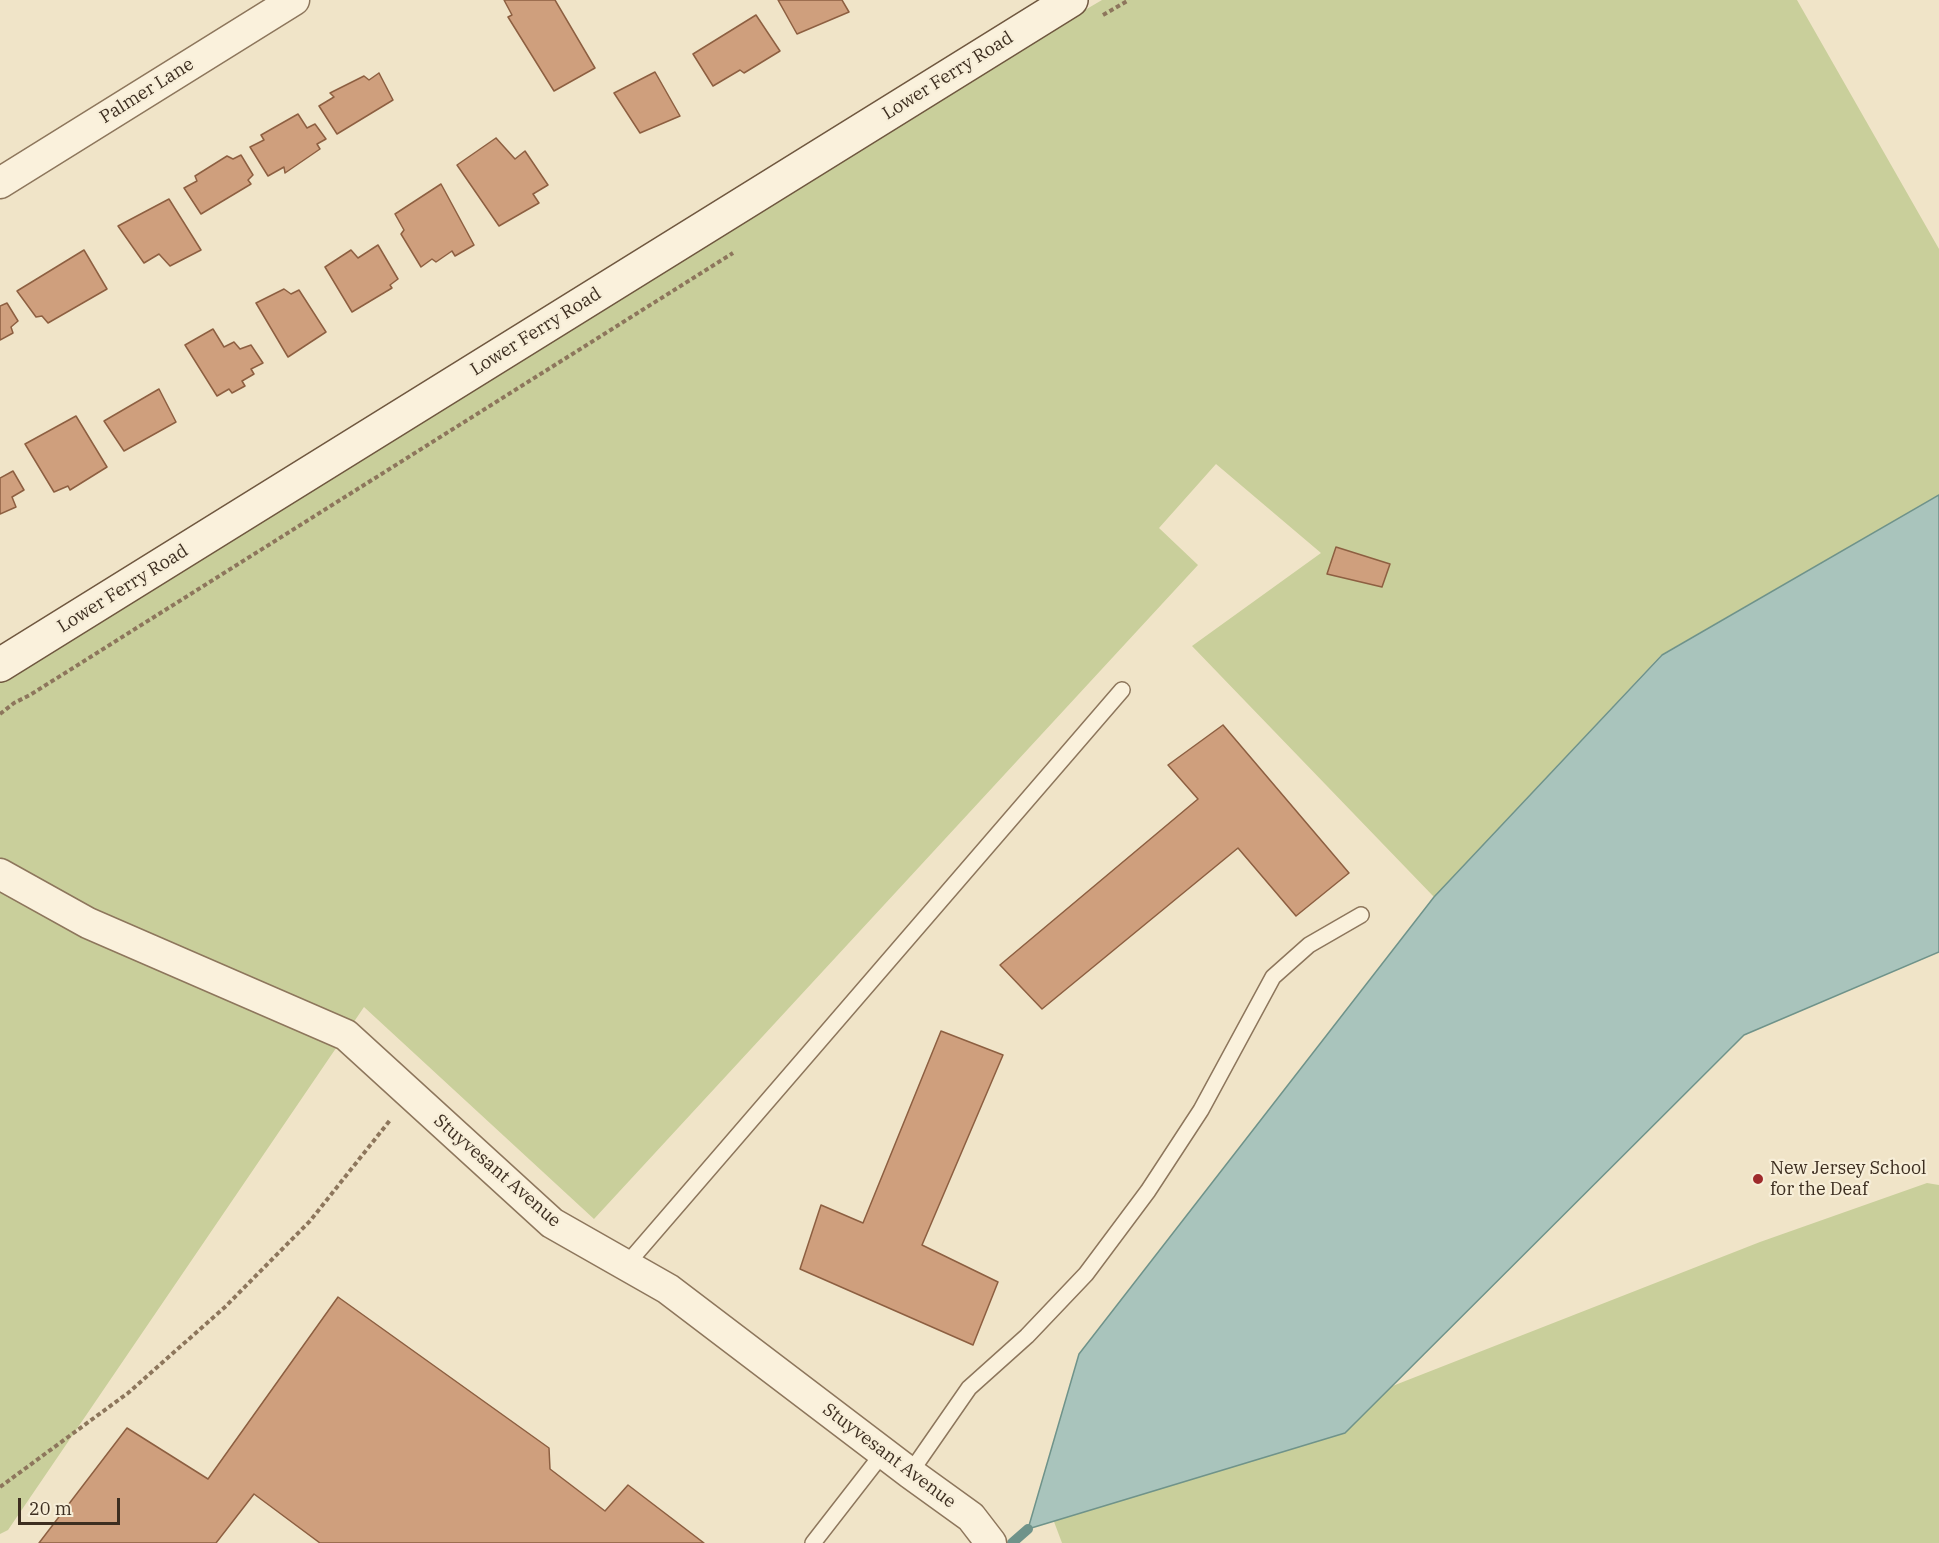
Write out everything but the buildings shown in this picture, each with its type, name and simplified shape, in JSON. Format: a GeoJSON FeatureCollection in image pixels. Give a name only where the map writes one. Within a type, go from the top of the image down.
{"type":"FeatureCollection","features":[{"type":"Feature","properties":{"kind":"street","name":"Palmer Lane"},"geometry":{"type":"LineString","coordinates":[[0,183],[294,0]]}},
{"type":"Feature","properties":{"kind":"street","name":"Lower Ferry Road"},"geometry":{"type":"LineString","coordinates":[[0,665],[1083,10]]}},
{"type":"Feature","properties":{"kind":"street","name":"Stuyvesant Avenue"},"geometry":{"type":"LineString","coordinates":[[0,874],[88,923],[346,1035],[552,1223],[668,1288],[883,1453],[971,1517],[991,1543]]}},
{"type":"Feature","properties":{"kind":"lane"},"geometry":{"type":"LineString","coordinates":[[626,1265],[1122,690]]}},
{"type":"Feature","properties":{"kind":"lane"},"geometry":{"type":"LineString","coordinates":[[910,1473],[969,1388],[1027,1336],[1086,1274],[1148,1191],[1201,1110],[1273,977],[1309,945],[1361,915]]}},
{"type":"Feature","properties":{"kind":"lane"},"geometry":{"type":"LineString","coordinates":[[813,1543],[883,1453]]}},
{"type":"Feature","properties":{"kind":"path"},"geometry":{"type":"LineString","coordinates":[[1083,10],[1129,0]]}},
{"type":"Feature","properties":{"kind":"path"},"geometry":{"type":"LineString","coordinates":[[0,714],[14,703],[739,249]]}},
{"type":"Feature","properties":{"kind":"path"},"geometry":{"type":"LineString","coordinates":[[0,1487],[128,1393],[225,1307],[310,1221],[411,1094]]}},
{"type":"Feature","properties":{"kind":"green space"},"geometry":{"type":"Polygon","coordinates":[[[1102,0],[1797,0],[1939,249],[1939,495],[1661,655],[1434,897],[1192,646],[1321,553],[1216,464],[1159,528],[1198,565],[594,1219],[364,1007],[8,1530],[0,1534],[0,679],[294,475],[1102,0]]]}},
{"type":"Feature","properties":{"kind":"green space","name":"New Jersey School for the Deaf"},"geometry":{"type":"Polygon","coordinates":[[[1927,1183],[1939,1185],[1939,1543],[1062,1543],[1053,1519],[1760,1242],[1927,1183]]]}},
{"type":"Feature","properties":{"kind":"water"},"geometry":{"type":"Polygon","coordinates":[[[1939,495],[1939,952],[1744,1035],[1345,1433],[1028,1529],[1079,1354],[1434,897],[1662,655],[1939,495]]]}},
{"type":"Feature","properties":{"kind":"waterway"},"geometry":{"type":"LineString","coordinates":[[1012,1543],[1028,1529]]}},
{"type":"Feature","properties":{"kind":"place","name":"New Jersey School for the Deaf"},"geometry":{"type":"Point","coordinates":[1758,1179]}}]}
